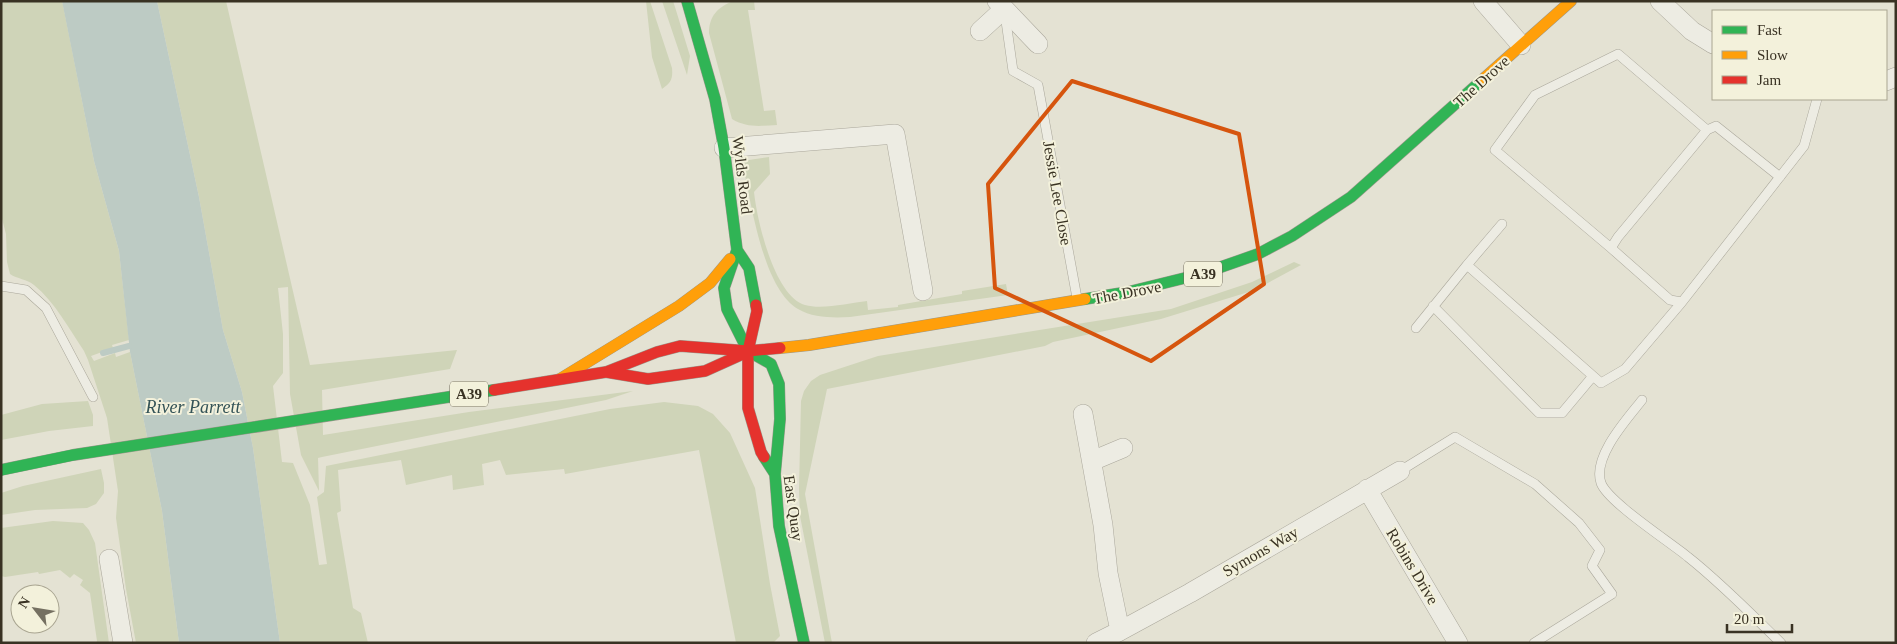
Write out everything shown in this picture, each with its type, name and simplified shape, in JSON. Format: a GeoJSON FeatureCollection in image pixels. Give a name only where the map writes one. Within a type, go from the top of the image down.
{"type":"FeatureCollection","features":[{"type":"Feature","properties":{"kind":"main road","name":"The Drove"},"geometry":{"type":"LineString","coordinates":[[748,351],[818,344],[1128,292],[1194,276],[1250,257],[1292,236],[1344,202],[1571,1]]}},
{"type":"Feature","properties":{"kind":"main road","name":"Wylds Road"},"geometry":{"type":"LineString","coordinates":[[689,2],[715,99],[724,148],[737,250],[749,268],[757,311],[748,351]]}},
{"type":"Feature","properties":{"kind":"main road"},"geometry":{"type":"LineString","coordinates":[[737,250],[724,288],[727,309],[748,351],[771,364],[779,384],[780,419],[775,474]]}},
{"type":"Feature","properties":{"kind":"main road"},"geometry":{"type":"LineString","coordinates":[[560,379],[679,306],[710,283],[737,250]]}},
{"type":"Feature","properties":{"kind":"main road","name":"A39"},"geometry":{"type":"LineString","coordinates":[[1,470],[73,455],[606,372],[657,352],[680,346],[748,351]]}},
{"type":"Feature","properties":{"kind":"main road"},"geometry":{"type":"LineString","coordinates":[[606,372],[648,379],[705,371],[748,351]]}},
{"type":"Feature","properties":{"kind":"main road","name":"East Quay"},"geometry":{"type":"LineString","coordinates":[[748,351],[748,408],[761,452],[775,474],[779,526],[804,643]]}},
{"type":"Feature","properties":{"kind":"street","name":"The Drove"},"geometry":{"type":"LineString","coordinates":[[1483,1],[1521,45]]}},
{"type":"Feature","properties":{"kind":"street"},"geometry":{"type":"LineString","coordinates":[[1660,1],[1692,31],[1712,43]]}},
{"type":"Feature","properties":{"kind":"street"},"geometry":{"type":"LineString","coordinates":[[980,31],[1000,5],[1038,44]]}},
{"type":"Feature","properties":{"kind":"street"},"geometry":{"type":"LineString","coordinates":[[724,148],[895,134],[923,291]]}},
{"type":"Feature","properties":{"kind":"street"},"geometry":{"type":"LineString","coordinates":[[1083,414],[1103,526],[1108,573],[1120,631]]}},
{"type":"Feature","properties":{"kind":"street"},"geometry":{"type":"LineString","coordinates":[[1092,461],[1123,448]]}},
{"type":"Feature","properties":{"kind":"street","name":"Symons Way"},"geometry":{"type":"LineString","coordinates":[[1096,643],[1400,471]]}},
{"type":"Feature","properties":{"kind":"street","name":"Robins Drive"},"geometry":{"type":"LineString","coordinates":[[1367,489],[1458,643]]}},
{"type":"Feature","properties":{"kind":"street"},"geometry":{"type":"LineString","coordinates":[[109,559],[123,643]]}},
{"type":"Feature","properties":{"kind":"lane","name":"Jessie Lee Close"},"geometry":{"type":"LineString","coordinates":[[1000,5],[1014,71],[1038,85],[1077,301]]}},
{"type":"Feature","properties":{"kind":"lane"},"geometry":{"type":"LineString","coordinates":[[1682,302],[1670,300],[1495,150],[1535,95],[1618,54],[1707,130]]}},
{"type":"Feature","properties":{"kind":"lane"},"geometry":{"type":"LineString","coordinates":[[1467,265],[1601,383],[1625,369],[1682,302],[1804,146],[1818,100]]}},
{"type":"Feature","properties":{"kind":"lane"},"geometry":{"type":"LineString","coordinates":[[1611,248],[1618,237],[1707,130],[1716,126],[1780,177]]}},
{"type":"Feature","properties":{"kind":"lane"},"geometry":{"type":"LineString","coordinates":[[1416,328],[1502,224]]}},
{"type":"Feature","properties":{"kind":"lane"},"geometry":{"type":"LineString","coordinates":[[1,286],[26,290],[46,308],[93,397]]}},
{"type":"Feature","properties":{"kind":"lane"},"geometry":{"type":"LineString","coordinates":[[1433,306],[1539,413],[1562,413],[1593,376]]}},
{"type":"Feature","properties":{"kind":"lane"},"geometry":{"type":"LineString","coordinates":[[1642,400],[1605,450],[1601,467],[1601,483],[1615,501],[1689,558],[1781,643]]}},
{"type":"Feature","properties":{"kind":"lane"},"geometry":{"type":"LineString","coordinates":[[1400,471],[1455,437],[1534,484],[1579,523],[1600,550],[1592,566],[1612,594],[1534,643]]}},
{"type":"Feature","properties":{"kind":"highlighted area"},"geometry":{"type":"Polygon","coordinates":[[[1072,81],[1239,134],[1264,284],[1151,361],[995,288],[988,184],[1072,81]]]}},
{"type":"Feature","properties":{"kind":"green space"},"geometry":{"type":"Polygon","coordinates":[[[1,1],[62,1],[94,161],[119,251],[129,340],[112,345],[113,348],[91,356],[94,361],[115,353],[116,357],[130,352],[162,511],[179,643],[136,643],[116,518],[118,491],[107,418],[88,360],[49,299],[31,283],[10,274],[7,262],[6,234],[1,215],[1,1]]]}},
{"type":"Feature","properties":{"kind":"green space"},"geometry":{"type":"Polygon","coordinates":[[[157,1],[226,1],[310,365],[457,350],[450,369],[322,390],[323,435],[469,412],[633,391],[606,400],[318,458],[319,491],[301,455],[290,394],[288,287],[278,288],[283,334],[283,373],[273,386],[282,462],[293,463],[310,505],[319,565],[327,564],[317,497],[324,492],[326,466],[610,409],[664,402],[698,406],[713,414],[730,433],[755,488],[780,636],[773,643],[736,643],[699,450],[565,474],[564,469],[506,475],[500,460],[482,464],[484,485],[453,490],[452,475],[406,485],[401,460],[338,470],[341,511],[337,513],[353,608],[361,613],[368,643],[280,643],[253,448],[242,392],[223,330],[199,197],[157,1]]]}},
{"type":"Feature","properties":{"kind":"green space"},"geometry":{"type":"Polygon","coordinates":[[[646,1],[650,1],[672,68],[671,80],[662,89],[652,57],[646,1]]]}},
{"type":"Feature","properties":{"kind":"green space"},"geometry":{"type":"Polygon","coordinates":[[[662,1],[673,1],[690,56],[687,75],[662,1]]]}},
{"type":"Feature","properties":{"kind":"green space"},"geometry":{"type":"Polygon","coordinates":[[[733,1],[754,1],[755,10],[748,10],[764,111],[775,110],[777,125],[748,125],[732,119],[709,27],[715,13],[733,1]]]}},
{"type":"Feature","properties":{"kind":"green space"},"geometry":{"type":"Polygon","coordinates":[[[769,157],[770,174],[754,192],[756,205],[769,256],[784,287],[794,299],[805,305],[819,307],[867,301],[868,310],[898,307],[898,305],[962,294],[962,291],[1006,284],[1008,295],[850,317],[817,316],[798,309],[786,298],[775,282],[767,263],[754,219],[742,161],[769,157]]]}},
{"type":"Feature","properties":{"kind":"green space"},"geometry":{"type":"Polygon","coordinates":[[[1294,262],[1301,265],[1255,290],[1161,319],[1053,342],[1045,346],[827,389],[805,494],[832,643],[825,643],[800,516],[801,401],[804,391],[811,381],[820,375],[878,356],[1171,309],[1252,282],[1294,262]]]}},
{"type":"Feature","properties":{"kind":"green space"},"geometry":{"type":"Polygon","coordinates":[[[88,401],[93,415],[93,426],[49,431],[1,440],[1,415],[42,404],[88,401]]]}},
{"type":"Feature","properties":{"kind":"green space"},"geometry":{"type":"Polygon","coordinates":[[[101,469],[104,493],[96,504],[87,508],[35,510],[1,515],[1,493],[23,486],[101,469]]]}},
{"type":"Feature","properties":{"kind":"green space"},"geometry":{"type":"Polygon","coordinates":[[[53,521],[83,523],[89,530],[95,543],[109,643],[96,643],[90,593],[80,585],[83,580],[74,574],[70,578],[60,570],[39,574],[38,572],[1,576],[1,528],[53,521]]]}},
{"type":"Feature","properties":{"kind":"water","name":"River Parrett"},"geometry":{"type":"Polygon","coordinates":[[[62,1],[157,1],[199,197],[223,330],[242,392],[253,448],[280,643],[179,643],[162,511],[130,352],[119,251],[94,161],[62,1]]]}},
{"type":"Feature","properties":{"kind":"waterway"},"geometry":{"type":"LineString","coordinates":[[103,353],[129,346]]}},
{"type":"Feature","properties":{"kind":"traffic: fast"},"geometry":{"type":"LineString","coordinates":[[687,1],[715,99],[724,148],[737,250],[749,268],[756,305]]}},
{"type":"Feature","properties":{"kind":"traffic: fast"},"geometry":{"type":"LineString","coordinates":[[1085,299],[1128,292],[1201,274],[1258,254],[1292,236],[1351,197],[1481,81]]}},
{"type":"Feature","properties":{"kind":"traffic: fast"},"geometry":{"type":"LineString","coordinates":[[737,250],[724,288],[727,309],[748,351],[771,364],[779,384],[780,419],[775,474]]}},
{"type":"Feature","properties":{"kind":"traffic: fast"},"geometry":{"type":"LineString","coordinates":[[1,470],[73,455],[494,390]]}},
{"type":"Feature","properties":{"kind":"traffic: fast"},"geometry":{"type":"LineString","coordinates":[[764,457],[775,474],[779,526],[804,643]]}},
{"type":"Feature","properties":{"kind":"traffic: slow"},"geometry":{"type":"LineString","coordinates":[[1481,81],[1571,1]]}},
{"type":"Feature","properties":{"kind":"traffic: slow"},"geometry":{"type":"LineString","coordinates":[[560,379],[679,306],[710,283],[730,259]]}},
{"type":"Feature","properties":{"kind":"traffic: slow"},"geometry":{"type":"LineString","coordinates":[[780,348],[809,345],[1085,299]]}},
{"type":"Feature","properties":{"kind":"traffic: jam"},"geometry":{"type":"LineString","coordinates":[[756,305],[757,311],[748,351],[748,408],[764,457]]}},
{"type":"Feature","properties":{"kind":"traffic: jam"},"geometry":{"type":"LineString","coordinates":[[494,390],[606,372],[657,352],[680,346],[748,351],[780,348]]}},
{"type":"Feature","properties":{"kind":"traffic: jam"},"geometry":{"type":"LineString","coordinates":[[606,372],[648,379],[705,371],[745,353]]}}]}
